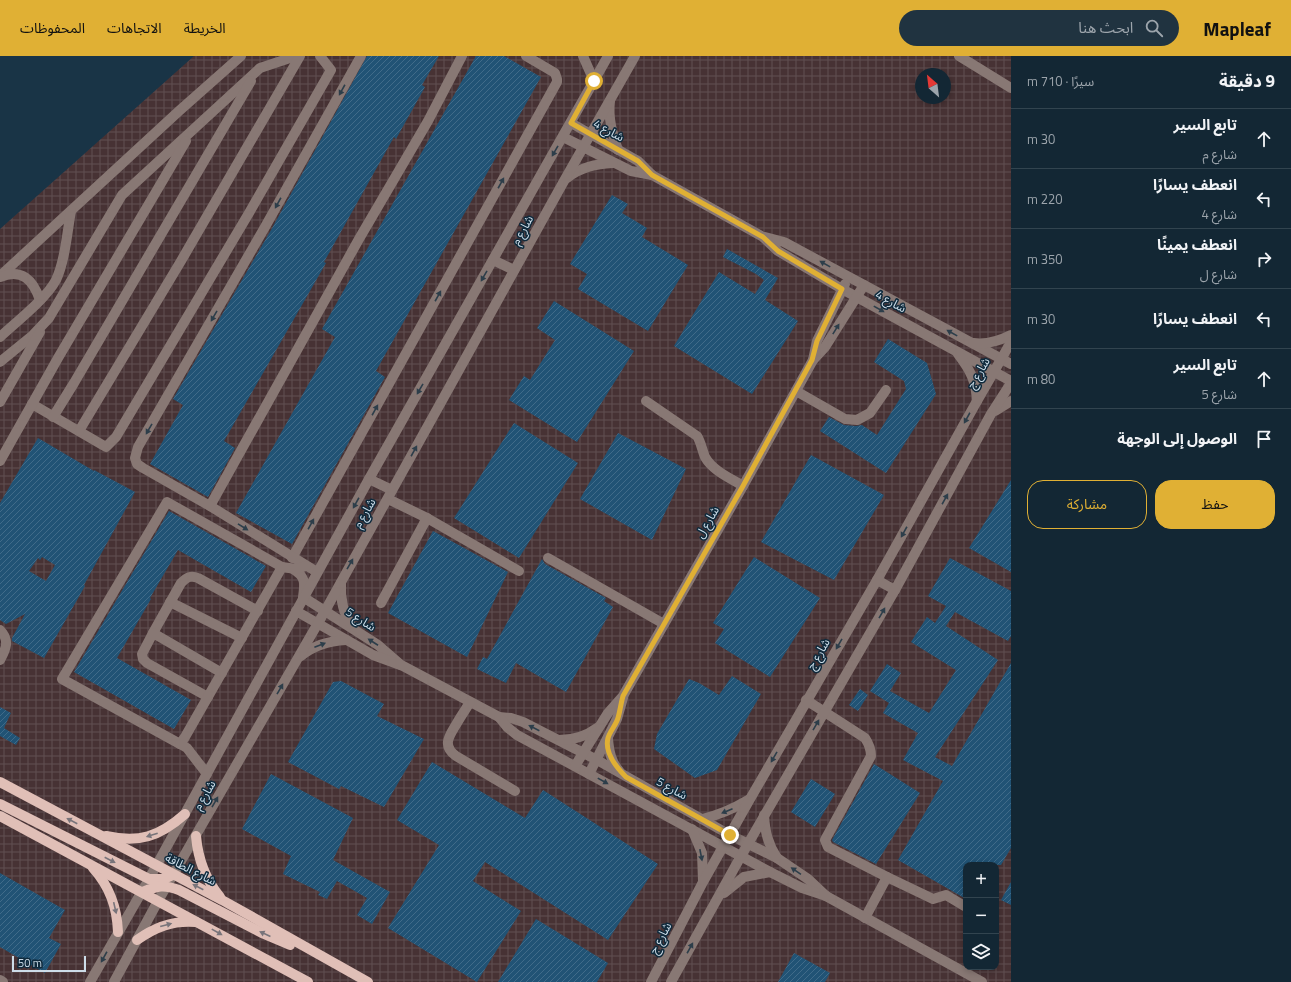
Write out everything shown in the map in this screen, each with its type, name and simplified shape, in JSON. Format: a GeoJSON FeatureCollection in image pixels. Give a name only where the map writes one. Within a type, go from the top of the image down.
{"type":"FeatureCollection","features":[{"type":"Feature","properties":{"kind":"main road","name":"شارع الطاقة"},"geometry":{"type":"LineString","coordinates":[[0,782],[222,900],[368,982]]}},
{"type":"Feature","properties":{"kind":"main road"},"geometry":{"type":"LineString","coordinates":[[0,804],[149,879],[164,879],[173,875]]}},
{"type":"Feature","properties":{"kind":"main road"},"geometry":{"type":"LineString","coordinates":[[97,834],[127,839],[142,838],[158,834],[172,826],[184,814]]}},
{"type":"Feature","properties":{"kind":"main road"},"geometry":{"type":"LineString","coordinates":[[0,816],[308,982]]}},
{"type":"Feature","properties":{"kind":"main road"},"geometry":{"type":"LineString","coordinates":[[196,836],[203,870],[222,900]]}},
{"type":"Feature","properties":{"kind":"main road"},"geometry":{"type":"LineString","coordinates":[[89,864],[100,875],[114,902],[118,932]]}},
{"type":"Feature","properties":{"kind":"main road"},"geometry":{"type":"LineString","coordinates":[[142,892],[152,888],[167,886],[180,890],[264,934],[327,960]]}},
{"type":"Feature","properties":{"kind":"main road"},"geometry":{"type":"LineString","coordinates":[[137,940],[160,926],[179,922],[200,923]]}},
{"type":"Feature","properties":{"kind":"street"},"geometry":{"type":"LineString","coordinates":[[0,276],[241,56]]}},
{"type":"Feature","properties":{"kind":"street"},"geometry":{"type":"LineString","coordinates":[[0,402],[48,318],[122,195],[260,68],[296,56]]}},
{"type":"Feature","properties":{"kind":"street"},"geometry":{"type":"LineString","coordinates":[[79,431],[181,261],[300,56]]}},
{"type":"Feature","properties":{"kind":"street"},"geometry":{"type":"LineString","coordinates":[[32,404],[106,447],[116,437],[249,213],[331,70],[320,56]]}},
{"type":"Feature","properties":{"kind":"street"},"geometry":{"type":"LineString","coordinates":[[317,572],[292,558],[210,506],[137,464],[135,458],[138,447],[265,227],[361,56]]}},
{"type":"Feature","properties":{"kind":"street"},"geometry":{"type":"LineString","coordinates":[[210,506],[359,239],[428,121],[462,56]]}},
{"type":"Feature","properties":{"kind":"street"},"geometry":{"type":"LineString","coordinates":[[292,558],[557,82],[558,79],[555,73],[526,56]]}},
{"type":"Feature","properties":{"kind":"street"},"geometry":{"type":"LineString","coordinates":[[584,56],[594,81]]}},
{"type":"Feature","properties":{"kind":"street","name":"شارع م"},"geometry":{"type":"LineString","coordinates":[[90,982],[142,892],[369,479],[608,56]]}},
{"type":"Feature","properties":{"kind":"street","name":"شارع م"},"geometry":{"type":"LineString","coordinates":[[114,982],[158,901],[325,611],[514,270],[635,56]]}},
{"type":"Feature","properties":{"kind":"street"},"geometry":{"type":"LineString","coordinates":[[959,56],[1011,88]]}},
{"type":"Feature","properties":{"kind":"street"},"geometry":{"type":"LineString","coordinates":[[53,416],[74,383],[257,71]]}},
{"type":"Feature","properties":{"kind":"street"},"geometry":{"type":"LineString","coordinates":[[610,99],[611,129],[618,150]]}},
{"type":"Feature","properties":{"kind":"street","name":"شارع 4"},"geometry":{"type":"LineString","coordinates":[[571,123],[638,161],[652,175],[763,237],[778,251],[842,289],[1011,382]]}},
{"type":"Feature","properties":{"kind":"street"},"geometry":{"type":"LineString","coordinates":[[0,461],[192,132]]}},
{"type":"Feature","properties":{"kind":"street","name":"شارع 4"},"geometry":{"type":"LineString","coordinates":[[563,137],[631,171],[652,175]]}},
{"type":"Feature","properties":{"kind":"street"},"geometry":{"type":"LineString","coordinates":[[564,181],[582,169],[592,165],[614,163]]}},
{"type":"Feature","properties":{"kind":"street"},"geometry":{"type":"LineString","coordinates":[[0,337],[40,300],[55,282],[60,269],[71,211]]}},
{"type":"Feature","properties":{"kind":"street","name":"شارع 4"},"geometry":{"type":"LineString","coordinates":[[763,237],[784,242],[1011,364]]}},
{"type":"Feature","properties":{"kind":"street"},"geometry":{"type":"LineString","coordinates":[[493,260],[514,270]]}},
{"type":"Feature","properties":{"kind":"street"},"geometry":{"type":"LineString","coordinates":[[0,276],[16,273],[25,276],[32,282],[37,290],[40,300]]}},
{"type":"Feature","properties":{"kind":"street","name":"شارع ل"},"geometry":{"type":"LineString","coordinates":[[575,766],[608,713],[623,696],[743,486],[812,360],[817,341],[849,277]]}},
{"type":"Feature","properties":{"kind":"street","name":"شارع ل"},"geometry":{"type":"LineString","coordinates":[[812,360],[825,347],[864,285]]}},
{"type":"Feature","properties":{"kind":"street"},"geometry":{"type":"LineString","coordinates":[[0,362],[33,335],[48,318]]}},
{"type":"Feature","properties":{"kind":"street"},"geometry":{"type":"LineString","coordinates":[[968,342],[978,344],[992,342],[1011,335]]}},
{"type":"Feature","properties":{"kind":"street","name":"شارع ج"},"geometry":{"type":"LineString","coordinates":[[651,982],[703,882],[806,700],[877,580],[1000,359],[1011,342]]}},
{"type":"Feature","properties":{"kind":"street"},"geometry":{"type":"LineString","coordinates":[[957,352],[972,376],[976,388],[977,401]]}},
{"type":"Feature","properties":{"kind":"street"},"geometry":{"type":"LineString","coordinates":[[657,972],[672,981],[764,815],[895,590],[1011,382]]}},
{"type":"Feature","properties":{"kind":"street"},"geometry":{"type":"LineString","coordinates":[[796,391],[845,419],[857,420],[870,413],[886,390]]}},
{"type":"Feature","properties":{"kind":"street"},"geometry":{"type":"LineString","coordinates":[[646,401],[697,436],[701,442],[705,458],[718,472],[743,486]]}},
{"type":"Feature","properties":{"kind":"street"},"geometry":{"type":"LineString","coordinates":[[992,414],[1011,401]]}},
{"type":"Feature","properties":{"kind":"street"},"geometry":{"type":"LineString","coordinates":[[369,479],[427,518],[519,571]]}},
{"type":"Feature","properties":{"kind":"street"},"geometry":{"type":"LineString","coordinates":[[207,774],[188,748],[62,679],[166,502],[288,568],[297,571],[305,584],[303,597]]}},
{"type":"Feature","properties":{"kind":"street"},"geometry":{"type":"LineString","coordinates":[[381,603],[427,518]]}},
{"type":"Feature","properties":{"kind":"street"},"geometry":{"type":"LineString","coordinates":[[548,558],[664,624]]}},
{"type":"Feature","properties":{"kind":"street"},"geometry":{"type":"LineString","coordinates":[[288,568],[301,568],[306,566]]}},
{"type":"Feature","properties":{"kind":"street"},"geometry":{"type":"LineString","coordinates":[[180,744],[258,611],[288,568]]}},
{"type":"Feature","properties":{"kind":"street"},"geometry":{"type":"LineString","coordinates":[[208,697],[143,659],[142,654],[181,583],[186,578],[192,576],[198,578],[258,611]]}},
{"type":"Feature","properties":{"kind":"street"},"geometry":{"type":"LineString","coordinates":[[341,580],[340,593],[342,606],[346,618],[353,628]]}},
{"type":"Feature","properties":{"kind":"street"},"geometry":{"type":"LineString","coordinates":[[877,580],[895,590]]}},
{"type":"Feature","properties":{"kind":"street","name":"شارع 5"},"geometry":{"type":"LineString","coordinates":[[303,597],[353,628],[384,650],[403,666]]}},
{"type":"Feature","properties":{"kind":"street"},"geometry":{"type":"LineString","coordinates":[[170,602],[242,638]]}},
{"type":"Feature","properties":{"kind":"street","name":"شارع 5"},"geometry":{"type":"LineString","coordinates":[[296,611],[380,659],[403,666],[499,717],[512,718],[523,722],[584,753],[730,835],[777,858],[808,879],[826,896]]}},
{"type":"Feature","properties":{"kind":"street"},"geometry":{"type":"LineString","coordinates":[[0,630],[6,639],[6,648],[0,660]]}},
{"type":"Feature","properties":{"kind":"street"},"geometry":{"type":"LineString","coordinates":[[153,633],[222,673]]}},
{"type":"Feature","properties":{"kind":"street"},"geometry":{"type":"LineString","coordinates":[[297,658],[308,650],[320,645],[332,641],[346,640]]}},
{"type":"Feature","properties":{"kind":"street","name":"شارع ل"},"geometry":{"type":"LineString","coordinates":[[589,774],[617,719],[623,696]]}},
{"type":"Feature","properties":{"kind":"street"},"geometry":{"type":"LineString","coordinates":[[806,700],[865,738],[871,750],[872,756],[825,840],[828,847],[933,899],[946,895],[963,905]]}},
{"type":"Feature","properties":{"kind":"street"},"geometry":{"type":"LineString","coordinates":[[470,702],[450,734],[448,741],[449,748],[456,756],[515,791]]}},
{"type":"Feature","properties":{"kind":"street","name":"شارع 5"},"geometry":{"type":"LineString","coordinates":[[499,717],[507,727],[517,735],[770,872],[802,888],[826,896],[982,982]]}},
{"type":"Feature","properties":{"kind":"street"},"geometry":{"type":"LineString","coordinates":[[558,740],[569,740],[580,737],[600,726]]}},
{"type":"Feature","properties":{"kind":"street"},"geometry":{"type":"LineString","coordinates":[[608,739],[608,750],[612,760],[618,770],[626,777]]}},
{"type":"Feature","properties":{"kind":"street"},"geometry":{"type":"LineString","coordinates":[[702,819],[736,808],[750,799]]}},
{"type":"Feature","properties":{"kind":"street"},"geometry":{"type":"LineString","coordinates":[[764,815],[767,838],[771,849],[777,858]]}},
{"type":"Feature","properties":{"kind":"street"},"geometry":{"type":"LineString","coordinates":[[692,830],[702,853],[703,882]]}},
{"type":"Feature","properties":{"kind":"street"},"geometry":{"type":"LineString","coordinates":[[718,898],[744,877],[770,872]]}},
{"type":"Feature","properties":{"kind":"street"},"geometry":{"type":"LineString","coordinates":[[865,918],[887,877]]}},
{"type":"Feature","properties":{"kind":"shaded area"},"geometry":{"type":"Polygon","coordinates":[[[194,56],[1011,56],[1011,982],[0,982],[0,229],[194,56]]]}},
{"type":"Feature","properties":{"kind":"building"},"geometry":{"type":"Polygon","coordinates":[[[367,56],[439,56],[422,85],[425,87],[396,139],[394,137],[324,262],[326,263],[224,441],[235,448],[208,497],[150,464],[183,405],[173,399],[271,230],[367,56]]]}},
{"type":"Feature","properties":{"kind":"building"},"geometry":{"type":"Polygon","coordinates":[[[476,56],[504,56],[541,77],[376,371],[385,377],[292,544],[236,513],[335,337],[322,329],[476,56]]]}},
{"type":"Feature","properties":{"kind":"building"},"geometry":{"type":"Polygon","coordinates":[[[612,195],[628,204],[622,213],[647,228],[642,237],[688,265],[648,331],[578,289],[587,274],[570,264],[612,195]]]}},
{"type":"Feature","properties":{"kind":"building"},"geometry":{"type":"Polygon","coordinates":[[[727,249],[778,278],[765,300],[798,321],[752,394],[674,346],[719,272],[755,294],[764,280],[756,274],[723,257],[727,249]]]}},
{"type":"Feature","properties":{"kind":"building"},"geometry":{"type":"Polygon","coordinates":[[[554,301],[634,351],[577,442],[509,400],[524,376],[530,380],[555,340],[537,328],[554,301]]]}},
{"type":"Feature","properties":{"kind":"building"},"geometry":{"type":"Polygon","coordinates":[[[888,339],[927,363],[936,394],[886,473],[820,431],[829,417],[844,425],[862,425],[877,435],[906,389],[904,381],[874,362],[888,339]]]}},
{"type":"Feature","properties":{"kind":"building"},"geometry":{"type":"Polygon","coordinates":[[[514,423],[578,463],[519,558],[454,518],[514,423]]]}},
{"type":"Feature","properties":{"kind":"building"},"geometry":{"type":"Polygon","coordinates":[[[618,433],[686,469],[652,540],[580,499],[618,433]]]}},
{"type":"Feature","properties":{"kind":"building"},"geometry":{"type":"Polygon","coordinates":[[[38,438],[94,471],[135,492],[84,585],[85,586],[44,658],[12,641],[12,638],[25,614],[6,624],[0,620],[0,503],[38,438]],[[42,557],[40,560],[38,558],[29,571],[46,581],[55,565],[42,557]]]}},
{"type":"Feature","properties":{"kind":"building"},"geometry":{"type":"Polygon","coordinates":[[[811,455],[884,495],[834,580],[761,542],[811,455]]]}},
{"type":"Feature","properties":{"kind":"building"},"geometry":{"type":"Polygon","coordinates":[[[1011,480],[1011,572],[969,548],[1011,480]]]}},
{"type":"Feature","properties":{"kind":"building"},"geometry":{"type":"Polygon","coordinates":[[[169,511],[266,566],[251,592],[178,550],[150,598],[151,599],[117,658],[191,700],[174,729],[74,672],[169,511]]]}},
{"type":"Feature","properties":{"kind":"building"},"geometry":{"type":"Polygon","coordinates":[[[433,531],[508,572],[467,657],[388,613],[433,531]]]}},
{"type":"Feature","properties":{"kind":"building"},"geometry":{"type":"Polygon","coordinates":[[[754,557],[820,598],[770,677],[715,643],[724,629],[713,623],[754,557]]]}},
{"type":"Feature","properties":{"kind":"building"},"geometry":{"type":"Polygon","coordinates":[[[950,558],[1011,591],[1011,636],[1008,641],[955,612],[946,626],[998,660],[935,757],[952,766],[1011,663],[1011,848],[1001,865],[999,865],[999,862],[963,862],[963,897],[898,860],[943,781],[903,760],[918,733],[883,713],[889,703],[870,691],[887,664],[901,673],[890,691],[929,713],[956,670],[911,642],[927,617],[935,623],[946,606],[928,596],[950,558]]]}},
{"type":"Feature","properties":{"kind":"building"},"geometry":{"type":"Polygon","coordinates":[[[542,559],[545,564],[606,598],[604,601],[613,607],[566,692],[516,663],[506,683],[477,669],[483,657],[487,659],[542,559]]]}},
{"type":"Feature","properties":{"kind":"building"},"geometry":{"type":"Polygon","coordinates":[[[732,676],[761,694],[717,770],[695,778],[654,749],[657,734],[689,679],[719,695],[732,676]]]}},
{"type":"Feature","properties":{"kind":"building"},"geometry":{"type":"Polygon","coordinates":[[[341,681],[384,704],[377,716],[424,739],[384,807],[341,786],[339,789],[288,762],[333,682],[341,681]]]}},
{"type":"Feature","properties":{"kind":"building"},"geometry":{"type":"Polygon","coordinates":[[[860,689],[868,695],[858,711],[849,705],[860,689]]]}},
{"type":"Feature","properties":{"kind":"building"},"geometry":{"type":"Polygon","coordinates":[[[0,707],[11,713],[4,728],[20,738],[16,745],[0,736],[0,707]]]}},
{"type":"Feature","properties":{"kind":"building"},"geometry":{"type":"Polygon","coordinates":[[[432,762],[525,818],[543,790],[658,864],[608,940],[485,862],[473,881],[521,911],[477,982],[388,928],[439,845],[397,820],[432,762]]]}},
{"type":"Feature","properties":{"kind":"building"},"geometry":{"type":"Polygon","coordinates":[[[874,764],[920,793],[876,864],[833,842],[832,840],[874,764]]]}},
{"type":"Feature","properties":{"kind":"building"},"geometry":{"type":"Polygon","coordinates":[[[271,774],[353,818],[333,860],[390,892],[372,924],[357,915],[367,898],[337,881],[327,899],[318,895],[320,892],[283,874],[291,856],[242,829],[271,774]]]}},
{"type":"Feature","properties":{"kind":"building"},"geometry":{"type":"Polygon","coordinates":[[[811,779],[835,794],[815,827],[791,812],[811,779]]]}},
{"type":"Feature","properties":{"kind":"building"},"geometry":{"type":"Polygon","coordinates":[[[0,873],[65,910],[49,938],[61,944],[45,973],[0,947],[0,873]]]}},
{"type":"Feature","properties":{"kind":"building"},"geometry":{"type":"Polygon","coordinates":[[[1011,882],[1011,905],[1001,900],[1011,882]]]}},
{"type":"Feature","properties":{"kind":"building"},"geometry":{"type":"Polygon","coordinates":[[[536,919],[608,963],[597,982],[498,982],[536,919]]]}},
{"type":"Feature","properties":{"kind":"building"},"geometry":{"type":"Polygon","coordinates":[[[794,953],[830,973],[825,982],[778,982],[794,953]]]}},
{"type":"Feature","properties":{"kind":"route"},"geometry":{"type":"LineString","coordinates":[[594,81],[571,123],[638,161],[652,175],[763,237],[778,251],[842,289],[817,341],[812,360],[743,486],[623,696],[617,719],[608,739],[608,750],[612,760],[618,770],[626,777],[730,835]]}}]}
